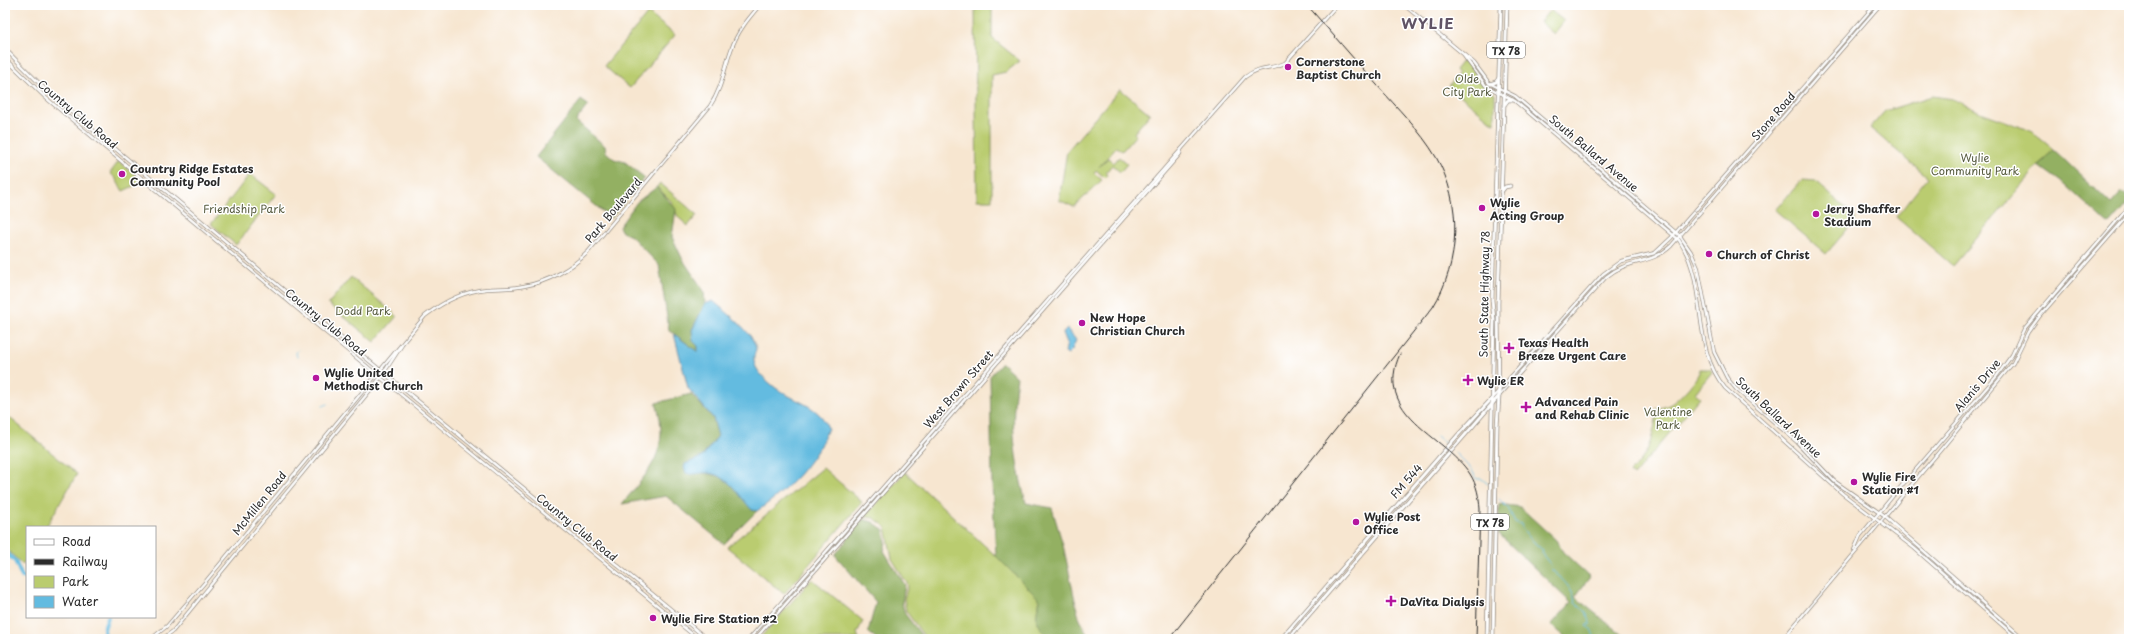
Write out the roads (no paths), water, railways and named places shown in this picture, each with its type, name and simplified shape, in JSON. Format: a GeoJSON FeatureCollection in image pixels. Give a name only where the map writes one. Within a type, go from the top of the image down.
{"type":"FeatureCollection","features":[{"type":"Feature","properties":{"kind":"main road","name":"Park Boulevard"},"geometry":{"type":"LineString","coordinates":[[376,373],[406,337],[429,313],[455,298],[482,290],[528,286],[558,274],[584,256],[637,195],[710,106],[722,85],[736,39],[745,22],[760,5]]}},
{"type":"Feature","properties":{"kind":"main road","name":"West Brown Street"},"geometry":{"type":"LineString","coordinates":[[749,639],[1168,162],[1181,150],[1245,77],[1254,69],[1285,62],[1337,5]]}},
{"type":"Feature","properties":{"kind":"main road","name":"South Ballard Avenue"},"geometry":{"type":"LineString","coordinates":[[1404,5],[1474,63],[1490,84],[1505,93],[1617,187],[1675,234],[1680,236],[1692,252],[1698,268],[1714,352],[1726,378],[1736,389],[1797,442],[1834,481],[1850,494],[1884,516],[2024,639]]}},
{"type":"Feature","properties":{"kind":"main road","name":"TX 78"},"geometry":{"type":"LineString","coordinates":[[1498,93],[1502,5]]}},
{"type":"Feature","properties":{"kind":"main road","name":"TX 78"},"geometry":{"type":"LineString","coordinates":[[1505,93],[1507,5]]}},
{"type":"Feature","properties":{"kind":"main road","name":"Stone Road"},"geometry":{"type":"LineString","coordinates":[[1499,391],[1603,274],[1621,261],[1655,253],[1675,234],[1875,5]]}},
{"type":"Feature","properties":{"kind":"main road","name":"Stone Road"},"geometry":{"type":"LineString","coordinates":[[1499,396],[1606,277],[1621,266],[1649,260],[1659,256],[1678,239],[1880,5]]}},
{"type":"Feature","properties":{"kind":"main road","name":"Country Club Road"},"geometry":{"type":"LineString","coordinates":[[5,49],[48,92],[707,639]]}},
{"type":"Feature","properties":{"kind":"main road","name":"South Ballard Avenue"},"geometry":{"type":"LineString","coordinates":[[1464,56],[1484,84],[1498,93],[1505,93],[1515,96],[1620,184],[1675,234],[1692,263],[1708,358],[1721,383],[1843,494],[1880,521],[2018,639]]}},
{"type":"Feature","properties":{"kind":"main road","name":"Country Club Road"},"geometry":{"type":"LineString","coordinates":[[5,58],[46,98],[698,639]]}},
{"type":"Feature","properties":{"kind":"main road"},"geometry":{"type":"LineString","coordinates":[[1490,84],[1496,82],[1499,78]]}},
{"type":"Feature","properties":{"kind":"main road","name":"South State Highway 78"},"geometry":{"type":"LineString","coordinates":[[1487,639],[1492,404],[1492,300],[1498,93]]}},
{"type":"Feature","properties":{"kind":"main road","name":"South State Highway 78"},"geometry":{"type":"LineString","coordinates":[[1493,639],[1500,332],[1498,304],[1505,93]]}},
{"type":"Feature","properties":{"kind":"main road"},"geometry":{"type":"LineString","coordinates":[[1504,105],[1508,100],[1513,100]]}},
{"type":"Feature","properties":{"kind":"main road","name":"West Brown Street"},"geometry":{"type":"LineString","coordinates":[[755,639],[764,626],[944,424],[1180,154],[1181,150]]}},
{"type":"Feature","properties":{"kind":"main road"},"geometry":{"type":"LineString","coordinates":[[1617,187],[1620,184]]}},
{"type":"Feature","properties":{"kind":"main road"},"geometry":{"type":"LineString","coordinates":[[1501,192],[1505,187],[1510,186]]}},
{"type":"Feature","properties":{"kind":"main road","name":"Alanis Drive"},"geometry":{"type":"LineString","coordinates":[[1852,555],[1860,536],[1996,377],[2012,355],[2024,329],[2129,207]]}},
{"type":"Feature","properties":{"kind":"main road","name":"Alanis Drive"},"geometry":{"type":"LineString","coordinates":[[1783,639],[2013,363],[2028,332],[2039,318],[2129,214]]}},
{"type":"Feature","properties":{"kind":"main road"},"geometry":{"type":"LineString","coordinates":[[330,335],[333,330]]}},
{"type":"Feature","properties":{"kind":"main road"},"geometry":{"type":"LineString","coordinates":[[1493,331],[1500,332]]}},
{"type":"Feature","properties":{"kind":"main road","name":"Park Boulevard"},"geometry":{"type":"LineString","coordinates":[[384,372],[406,337]]}},
{"type":"Feature","properties":{"kind":"main road"},"geometry":{"type":"LineString","coordinates":[[1005,348],[1008,351]]}},
{"type":"Feature","properties":{"kind":"main road","name":"McMillen Road"},"geometry":{"type":"LineString","coordinates":[[162,639],[173,631],[384,372]]}},
{"type":"Feature","properties":{"kind":"main road","name":"McMillen Road"},"geometry":{"type":"LineString","coordinates":[[151,639],[167,626],[206,581],[376,373]]}},
{"type":"Feature","properties":{"kind":"main road"},"geometry":{"type":"LineString","coordinates":[[1499,384],[1504,386]]}},
{"type":"Feature","properties":{"kind":"main road"},"geometry":{"type":"LineString","coordinates":[[961,404],[969,390]]}},
{"type":"Feature","properties":{"kind":"main road","name":"FM 544"},"geometry":{"type":"LineString","coordinates":[[1281,639],[1499,391]]}},
{"type":"Feature","properties":{"kind":"main road","name":"FM 544"},"geometry":{"type":"LineString","coordinates":[[1288,639],[1499,396]]}},
{"type":"Feature","properties":{"kind":"main road"},"geometry":{"type":"LineString","coordinates":[[1482,415],[1491,415]]}},
{"type":"Feature","properties":{"kind":"main road"},"geometry":{"type":"LineString","coordinates":[[941,421],[944,424]]}},
{"type":"Feature","properties":{"kind":"main road"},"geometry":{"type":"LineString","coordinates":[[481,459],[485,454]]}},
{"type":"Feature","properties":{"kind":"main road"},"geometry":{"type":"LineString","coordinates":[[1490,457],[1497,456]]}},
{"type":"Feature","properties":{"kind":"main road"},"geometry":{"type":"LineString","coordinates":[[1425,474],[1429,477]]}},
{"type":"Feature","properties":{"kind":"main road"},"geometry":{"type":"LineString","coordinates":[[1356,554],[1360,557]]}},
{"type":"Feature","properties":{"kind":"main road"},"geometry":{"type":"LineString","coordinates":[[655,604],[659,600]]}},
{"type":"Feature","properties":{"kind":"main road"},"geometry":{"type":"LineString","coordinates":[[764,626],[770,615]]}},
{"type":"Feature","properties":{"kind":"main road"},"geometry":{"type":"LineString","coordinates":[[1487,625],[1494,625]]}},
{"type":"Feature","properties":{"kind":"main road"},"geometry":{"type":"LineString","coordinates":[[690,632],[694,628]]}},
{"type":"Feature","properties":{"kind":"water"},"geometry":{"type":"Polygon","coordinates":[[[713,301],[738,322],[750,335],[756,348],[754,363],[763,377],[778,390],[818,413],[828,428],[816,452],[799,474],[779,494],[757,511],[752,510],[733,487],[722,478],[708,473],[689,474],[686,473],[684,468],[685,464],[702,457],[718,436],[713,418],[688,388],[674,334],[698,352],[698,346],[693,341],[692,330],[705,304],[713,301]]]}},
{"type":"Feature","properties":{"kind":"water"},"geometry":{"type":"Polygon","coordinates":[[[1067,329],[1076,340],[1072,350],[1068,354],[1065,352],[1067,343],[1063,333],[1067,329]]]}},
{"type":"Feature","properties":{"kind":"waterway"},"geometry":{"type":"LineString","coordinates":[[297,357],[296,353],[298,350]]}},
{"type":"Feature","properties":{"kind":"waterway"},"geometry":{"type":"LineString","coordinates":[[323,406],[328,404]]}},
{"type":"Feature","properties":{"kind":"waterway"},"geometry":{"type":"LineString","coordinates":[[1437,436],[1445,443]]}},
{"type":"Feature","properties":{"kind":"waterway"},"geometry":{"type":"LineString","coordinates":[[1454,452],[1471,469],[1477,479],[1482,479],[1488,484]]}},
{"type":"Feature","properties":{"kind":"waterway"},"geometry":{"type":"LineString","coordinates":[[1499,499],[1508,508],[1515,522],[1521,524],[1527,534],[1543,550],[1542,554],[1551,565],[1552,570],[1570,589],[1575,603],[1589,618],[1590,625],[1588,624],[1586,626],[1591,629],[1594,636],[1593,639]]}},
{"type":"Feature","properties":{"kind":"waterway"},"geometry":{"type":"LineString","coordinates":[[5,552],[15,561],[22,577],[26,578]]}},
{"type":"Feature","properties":{"kind":"waterway"},"geometry":{"type":"LineString","coordinates":[[105,639],[104,629],[108,618]]}},
{"type":"Feature","properties":{"kind":"waterway"},"geometry":{"type":"LineString","coordinates":[[656,639],[667,639]]}},
{"type":"Feature","properties":{"kind":"railway"},"geometry":{"type":"LineString","coordinates":[[1169,639],[1433,307],[1442,290],[1449,271],[1455,233],[1454,213],[1451,194],[1445,175],[1436,157],[1416,128],[1307,5]]}},
{"type":"Feature","properties":{"kind":"railway"},"geometry":{"type":"LineString","coordinates":[[1400,354],[1394,375],[1396,393],[1403,408],[1415,422],[1459,460],[1470,474],[1477,491],[1480,509],[1476,639]]}},
{"type":"Feature","properties":{"kind":"place","name":"Cornerstone Baptist Church"},"geometry":{"type":"Point","coordinates":[1288,67]}},
{"type":"Feature","properties":{"kind":"place","name":"Country Ridge Estates Community Pool"},"geometry":{"type":"Point","coordinates":[122,174]}},
{"type":"Feature","properties":{"kind":"place","name":"Wylie Acting Group"},"geometry":{"type":"Point","coordinates":[1482,208]}},
{"type":"Feature","properties":{"kind":"place","name":"Jerry Shaffer Stadium"},"geometry":{"type":"Point","coordinates":[1816,214]}},
{"type":"Feature","properties":{"kind":"place","name":"Church of Christ"},"geometry":{"type":"Point","coordinates":[1709,254]}},
{"type":"Feature","properties":{"kind":"place","name":"New Hope Christian Church"},"geometry":{"type":"Point","coordinates":[1082,323]}},
{"type":"Feature","properties":{"kind":"place","name":"Texas Health Breeze Urgent Care"},"geometry":{"type":"Point","coordinates":[1509,348]}},
{"type":"Feature","properties":{"kind":"place","name":"Wylie United Methodist Church"},"geometry":{"type":"Point","coordinates":[316,378]}},
{"type":"Feature","properties":{"kind":"place","name":"Wylie ER"},"geometry":{"type":"Point","coordinates":[1468,380]}},
{"type":"Feature","properties":{"kind":"place","name":"Advanced Pain and Rehab Clinic"},"geometry":{"type":"Point","coordinates":[1526,407]}},
{"type":"Feature","properties":{"kind":"place","name":"Wylie Fire Station #1"},"geometry":{"type":"Point","coordinates":[1854,482]}},
{"type":"Feature","properties":{"kind":"place","name":"Wylie Post Office"},"geometry":{"type":"Point","coordinates":[1356,522]}},
{"type":"Feature","properties":{"kind":"place","name":"DaVita Dialysis"},"geometry":{"type":"Point","coordinates":[1391,601]}},
{"type":"Feature","properties":{"kind":"place","name":"Wylie Fire Station #2"},"geometry":{"type":"Point","coordinates":[653,618]}},
{"type":"Feature","properties":{"kind":"district","name":"WYLIE"},"geometry":{"type":"Point","coordinates":[1428,22]}},
{"type":"Feature","properties":{"kind":"park label","name":"Olde City Park"},"geometry":{"type":"Point","coordinates":[1467,84]}},
{"type":"Feature","properties":{"kind":"park label","name":"Wylie Community Park"},"geometry":{"type":"Point","coordinates":[1975,163]}},
{"type":"Feature","properties":{"kind":"park label","name":"Friendship Park"},"geometry":{"type":"Point","coordinates":[244,208]}},
{"type":"Feature","properties":{"kind":"park label","name":"Dodd Park"},"geometry":{"type":"Point","coordinates":[363,310]}},
{"type":"Feature","properties":{"kind":"park label","name":"Valentine Park"},"geometry":{"type":"Point","coordinates":[1668,417]}}]}
